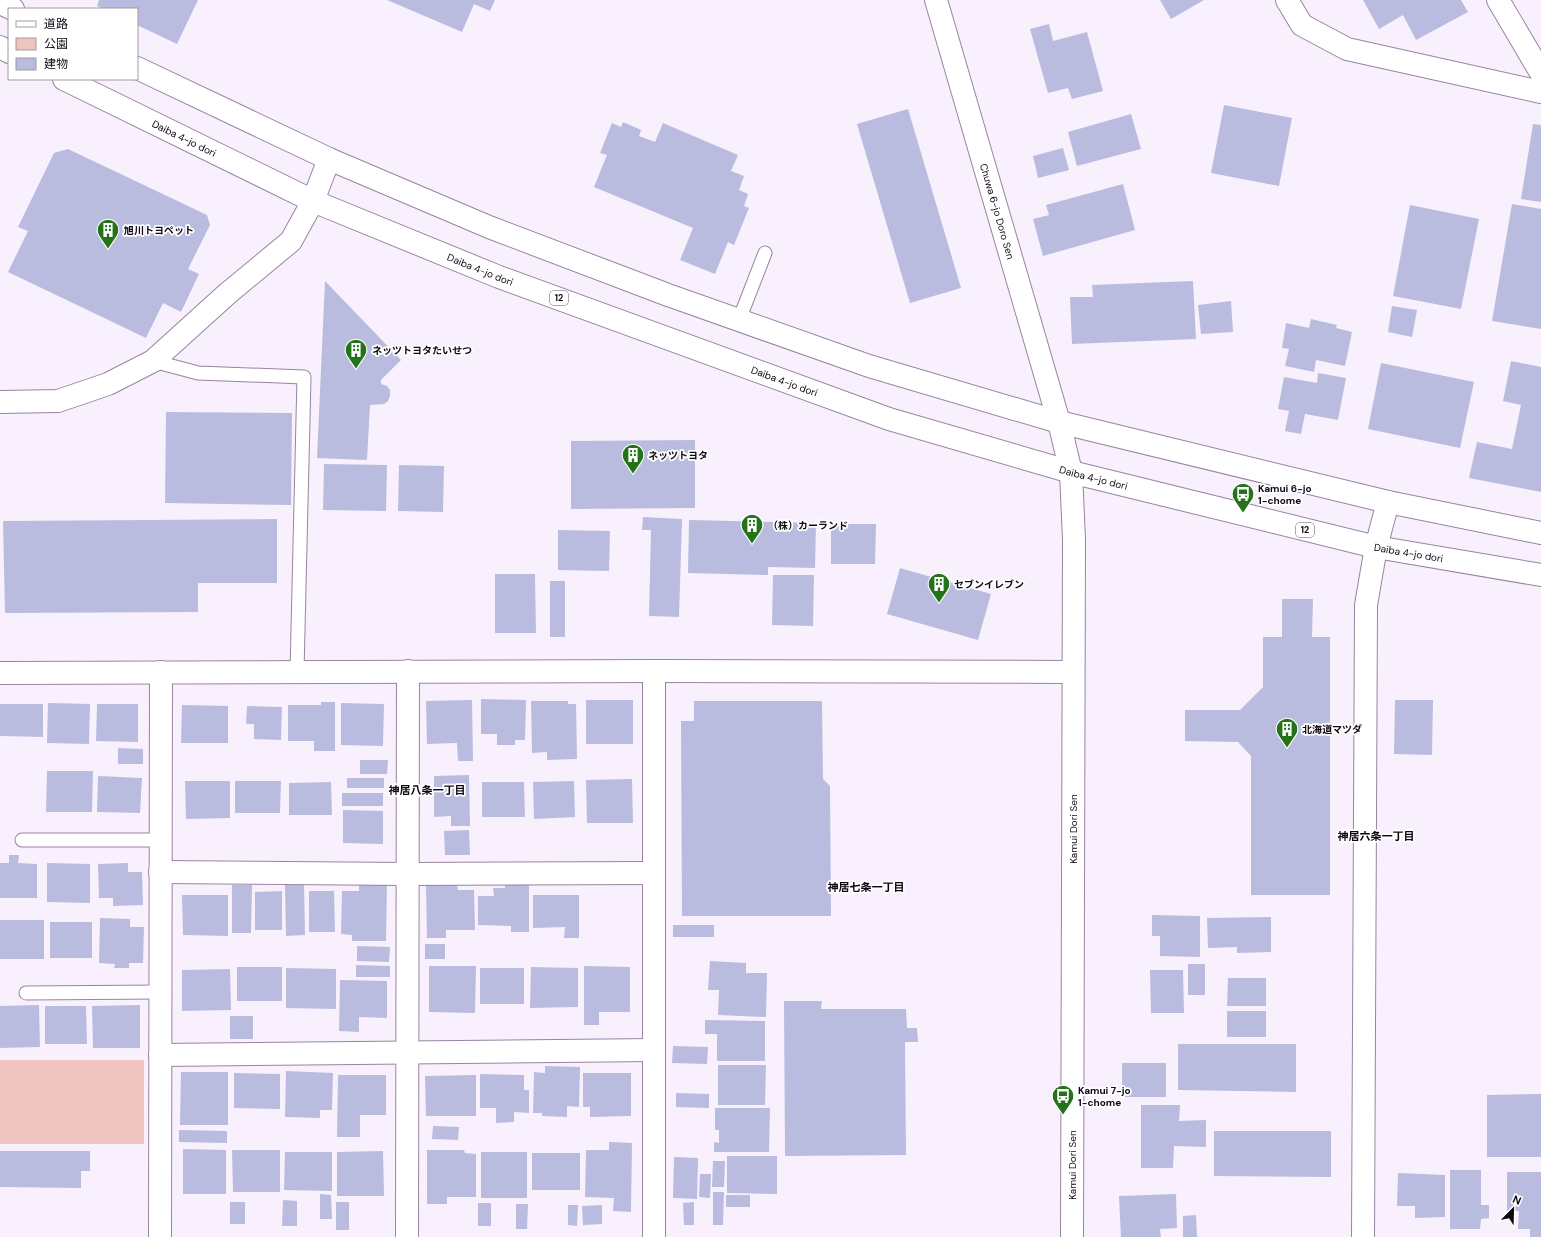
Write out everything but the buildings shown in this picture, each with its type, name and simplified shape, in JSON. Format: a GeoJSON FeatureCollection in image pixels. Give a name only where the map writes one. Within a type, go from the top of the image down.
{"type":"FeatureCollection","features":[{"type":"Feature","properties":{"kind":"main road","name":"Chuwa 6-jo Doro Sen"},"geometry":{"type":"LineString","coordinates":[[936,0],[1059,422]]}},
{"type":"Feature","properties":{"kind":"main road"},"geometry":{"type":"LineString","coordinates":[[1287,0],[1302,25],[1347,49],[1541,92]]}},
{"type":"Feature","properties":{"kind":"main road"},"geometry":{"type":"LineString","coordinates":[[1498,0],[1541,73]]}},
{"type":"Feature","properties":{"kind":"main road"},"geometry":{"type":"LineString","coordinates":[[0,3],[11,8]]}},
{"type":"Feature","properties":{"kind":"main road"},"geometry":{"type":"LineString","coordinates":[[138,68],[329,160],[489,228],[668,295],[869,366],[1059,422],[1388,502],[1541,533]]}},
{"type":"Feature","properties":{"kind":"main road","name":"Daiba 4-jo dori"},"geometry":{"type":"LineString","coordinates":[[66,80],[313,201],[499,277],[890,419],[1071,472],[1376,547],[1541,575]]}},
{"type":"Feature","properties":{"kind":"main road"},"geometry":{"type":"LineString","coordinates":[[0,402],[58,401],[108,384],[153,361],[226,294],[291,240],[313,201],[329,160]]}},
{"type":"Feature","properties":{"kind":"main road","name":"Kamui Dori Sen"},"geometry":{"type":"LineString","coordinates":[[1059,422],[1071,472],[1074,540],[1072,1237]]}},
{"type":"Feature","properties":{"kind":"main road"},"geometry":{"type":"LineString","coordinates":[[1363,1237],[1366,605],[1376,547],[1388,502]]}},
{"type":"Feature","properties":{"kind":"main road"},"geometry":{"type":"LineString","coordinates":[[407,1237],[408,671]]}},
{"type":"Feature","properties":{"kind":"main road"},"geometry":{"type":"LineString","coordinates":[[654,671],[654,1237]]}},
{"type":"Feature","properties":{"kind":"main road"},"geometry":{"type":"LineString","coordinates":[[0,672],[1073,672]]}},
{"type":"Feature","properties":{"kind":"main road"},"geometry":{"type":"LineString","coordinates":[[160,1237],[161,672]]}},
{"type":"Feature","properties":{"kind":"main road"},"geometry":{"type":"LineString","coordinates":[[160,872],[407,874],[654,873]]}},
{"type":"Feature","properties":{"kind":"main road"},"geometry":{"type":"LineString","coordinates":[[160,1055],[654,1050]]}},
{"type":"Feature","properties":{"kind":"lane"},"geometry":{"type":"LineString","coordinates":[[739,320],[765,253]]}},
{"type":"Feature","properties":{"kind":"lane"},"geometry":{"type":"LineString","coordinates":[[153,361],[198,372],[304,378],[297,672]]}},
{"type":"Feature","properties":{"kind":"lane"},"geometry":{"type":"LineString","coordinates":[[22,840],[160,840]]}},
{"type":"Feature","properties":{"kind":"lane"},"geometry":{"type":"LineString","coordinates":[[26,993],[160,992]]}},
{"type":"Feature","properties":{"kind":"green space"},"geometry":{"type":"Polygon","coordinates":[[[0,1060],[144,1060],[144,1144],[0,1144],[0,1060]]]}},
{"type":"Feature","properties":{"kind":"place","name":"旭川トヨペット"},"geometry":{"type":"Point","coordinates":[108,250]}},
{"type":"Feature","properties":{"kind":"place","name":"ネッツトヨタたいせつ"},"geometry":{"type":"Point","coordinates":[356,370]}},
{"type":"Feature","properties":{"kind":"place","name":"ネッツトヨタ"},"geometry":{"type":"Point","coordinates":[633,474]}},
{"type":"Feature","properties":{"kind":"place","name":"Kamui 6-jo 1-chome"},"geometry":{"type":"Point","coordinates":[1243,514]}},
{"type":"Feature","properties":{"kind":"place","name":"（株）カーランド"},"geometry":{"type":"Point","coordinates":[752,544]}},
{"type":"Feature","properties":{"kind":"place","name":"セブンイレブン"},"geometry":{"type":"Point","coordinates":[939,604]}},
{"type":"Feature","properties":{"kind":"place","name":"北海道マツダ"},"geometry":{"type":"Point","coordinates":[1287,748]}},
{"type":"Feature","properties":{"kind":"place","name":"Kamui 7-jo 1-chome"},"geometry":{"type":"Point","coordinates":[1063,1116]}},
{"type":"Feature","properties":{"kind":"district","name":"神居八条一丁目"},"geometry":{"type":"Point","coordinates":[427,790]}},
{"type":"Feature","properties":{"kind":"district","name":"神居六条一丁目"},"geometry":{"type":"Point","coordinates":[1376,836]}},
{"type":"Feature","properties":{"kind":"district","name":"神居七条一丁目"},"geometry":{"type":"Point","coordinates":[866,887]}}]}
